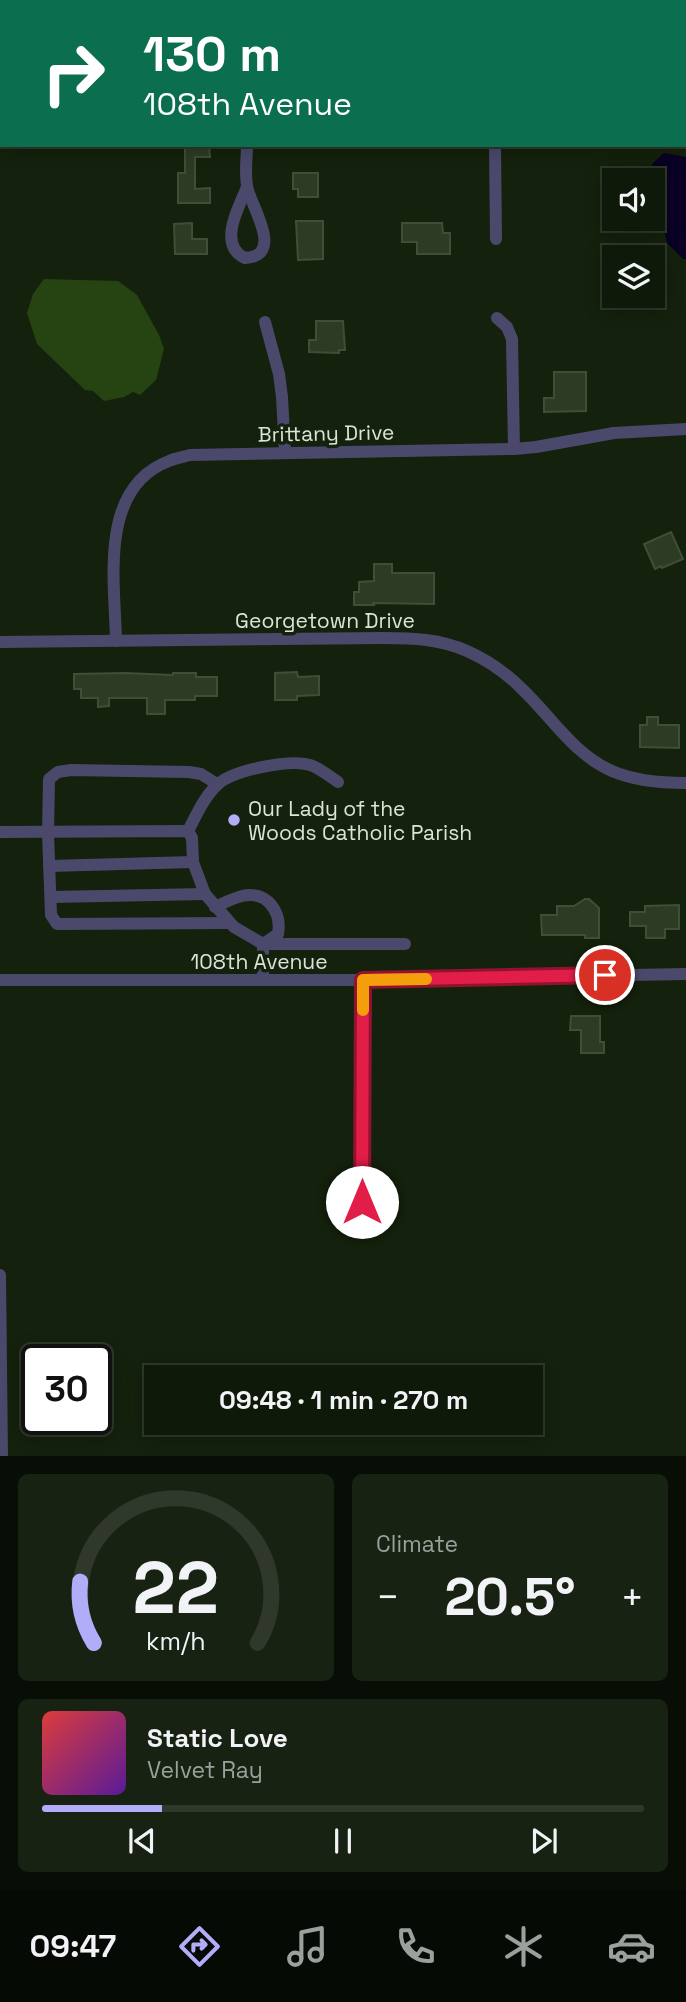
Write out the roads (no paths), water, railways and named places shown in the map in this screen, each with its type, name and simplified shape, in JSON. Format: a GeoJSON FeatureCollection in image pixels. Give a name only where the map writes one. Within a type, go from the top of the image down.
{"type":"FeatureCollection","features":[{"type":"Feature","properties":{"kind":"street"},"geometry":{"type":"LineString","coordinates":[[247,147],[247,187],[231,234],[235,251],[245,258],[257,255],[264,246],[264,230],[247,187]]}},
{"type":"Feature","properties":{"kind":"street"},"geometry":{"type":"LineString","coordinates":[[495,147],[496,239]]}},
{"type":"Feature","properties":{"kind":"street"},"geometry":{"type":"LineString","coordinates":[[497,318],[507,327],[512,339],[514,449]]}},
{"type":"Feature","properties":{"kind":"street"},"geometry":{"type":"LineString","coordinates":[[265,322],[279,374],[285,453]]}},
{"type":"Feature","properties":{"kind":"street","name":"Brittany Drive"},"geometry":{"type":"LineString","coordinates":[[116,641],[114,540],[118,518],[126,499],[135,487],[167,461],[190,455],[514,449],[614,433],[686,429]]}},
{"type":"Feature","properties":{"kind":"street","name":"Georgetown Drive"},"geometry":{"type":"LineString","coordinates":[[0,642],[383,638],[431,640],[468,652],[506,675],[521,687],[571,742],[601,766],[639,779],[686,783]]}},
{"type":"Feature","properties":{"kind":"street"},"geometry":{"type":"LineString","coordinates":[[188,831],[217,784],[237,774],[277,764],[310,765],[338,782]]}},
{"type":"Feature","properties":{"kind":"street"},"geometry":{"type":"LineString","coordinates":[[217,784],[201,774],[188,772],[58,772],[49,779],[51,915],[57,924],[230,923]]}},
{"type":"Feature","properties":{"kind":"street"},"geometry":{"type":"LineString","coordinates":[[0,832],[188,831]]}},
{"type":"Feature","properties":{"kind":"street"},"geometry":{"type":"LineString","coordinates":[[188,831],[192,838],[193,862],[205,894],[234,927],[263,944],[405,944]]}},
{"type":"Feature","properties":{"kind":"street"},"geometry":{"type":"LineString","coordinates":[[49,866],[193,862]]}},
{"type":"Feature","properties":{"kind":"street"},"geometry":{"type":"LineString","coordinates":[[51,897],[205,894]]}},
{"type":"Feature","properties":{"kind":"street"},"geometry":{"type":"LineString","coordinates":[[215,907],[243,896],[265,898],[275,909],[279,926],[278,934],[263,944]]}},
{"type":"Feature","properties":{"kind":"street"},"geometry":{"type":"LineString","coordinates":[[263,944],[263,980]]}},
{"type":"Feature","properties":{"kind":"street","name":"108th Avenue"},"geometry":{"type":"LineString","coordinates":[[0,980],[363,980],[686,974]]}},
{"type":"Feature","properties":{"kind":"street"},"geometry":{"type":"LineString","coordinates":[[348,1226],[362,1202],[363,980]]}},
{"type":"Feature","properties":{"kind":"street"},"geometry":{"type":"LineString","coordinates":[[0,1275],[2,1456]]}},
{"type":"Feature","properties":{"kind":"place","name":"Our Lady of the Woods Catholic Parish"},"geometry":{"type":"Point","coordinates":[234,820]}}]}
